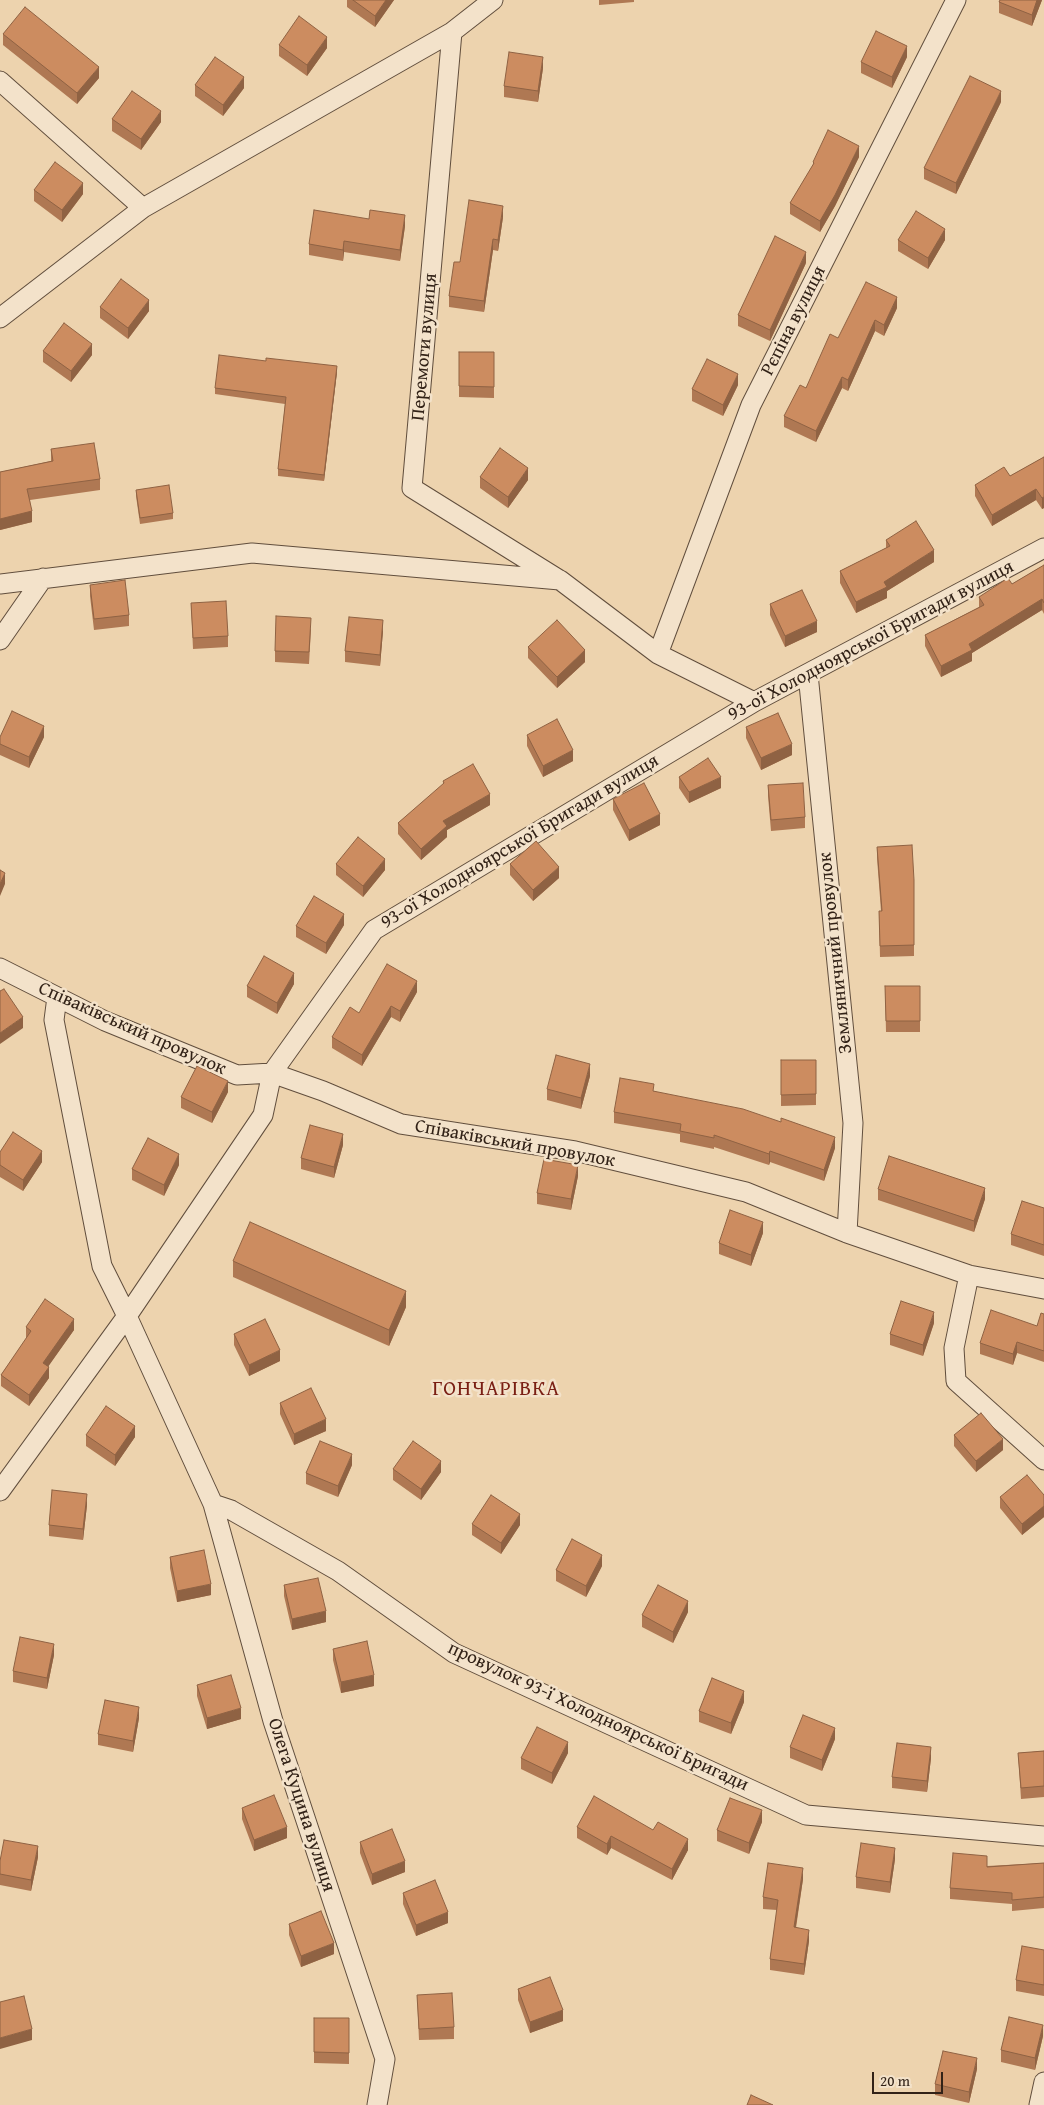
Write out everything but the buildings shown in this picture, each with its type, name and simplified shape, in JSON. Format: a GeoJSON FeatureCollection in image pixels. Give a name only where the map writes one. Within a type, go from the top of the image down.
{"type":"FeatureCollection","features":[{"type":"Feature","properties":{"kind":"street"},"geometry":{"type":"LineString","coordinates":[[0,318],[143,208],[452,32],[494,0]]}},
{"type":"Feature","properties":{"kind":"street","name":"Рєпіна вулиця"},"geometry":{"type":"LineString","coordinates":[[658,654],[751,405],[956,0]]}},
{"type":"Feature","properties":{"kind":"street","name":"Перемоги вулиця"},"geometry":{"type":"LineString","coordinates":[[452,32],[412,488],[560,580],[658,654],[754,702]]}},
{"type":"Feature","properties":{"kind":"street"},"geometry":{"type":"LineString","coordinates":[[0,81],[143,208]]}},
{"type":"Feature","properties":{"kind":"street","name":"93-ої Холодноярської Бригади вулиця"},"geometry":{"type":"LineString","coordinates":[[0,1491],[127,1316],[262,1114],[272,1073],[374,930],[754,702],[1044,548]]}},
{"type":"Feature","properties":{"kind":"street"},"geometry":{"type":"LineString","coordinates":[[0,584],[252,553],[560,580]]}},
{"type":"Feature","properties":{"kind":"street"},"geometry":{"type":"LineString","coordinates":[[0,640],[44,578]]}},
{"type":"Feature","properties":{"kind":"street","name":"Земляничний провулок"},"geometry":{"type":"LineString","coordinates":[[808,674],[853,1124],[847,1233]]}},
{"type":"Feature","properties":{"kind":"street","name":"Співаківський провулок"},"geometry":{"type":"LineString","coordinates":[[0,968],[105,1021],[237,1075],[272,1073],[323,1091],[401,1124],[575,1151],[746,1192],[847,1233],[969,1275],[1044,1289]]}},
{"type":"Feature","properties":{"kind":"street"},"geometry":{"type":"LineString","coordinates":[[57,997],[54,1020],[102,1266],[127,1316],[213,1504]]}},
{"type":"Feature","properties":{"kind":"street"},"geometry":{"type":"LineString","coordinates":[[969,1275],[954,1348],[956,1381],[1044,1460]]}},
{"type":"Feature","properties":{"kind":"street","name":"провулок 93-ї Холодноярської Бригади"},"geometry":{"type":"LineString","coordinates":[[213,1504],[231,1510],[338,1571],[454,1653],[806,1815],[1044,1836]]}},
{"type":"Feature","properties":{"kind":"street","name":"Олега Куцина вулиця"},"geometry":{"type":"LineString","coordinates":[[213,1504],[273,1722],[385,2059],[377,2105]]}},
{"type":"Feature","properties":{"kind":"street"},"geometry":{"type":"LineString","coordinates":[[1039,2105],[1044,2082]]}},
{"type":"Feature","properties":{"kind":"district","name":"ГОНЧАРІВКА"},"geometry":{"type":"Point","coordinates":[496,1390]}}]}
